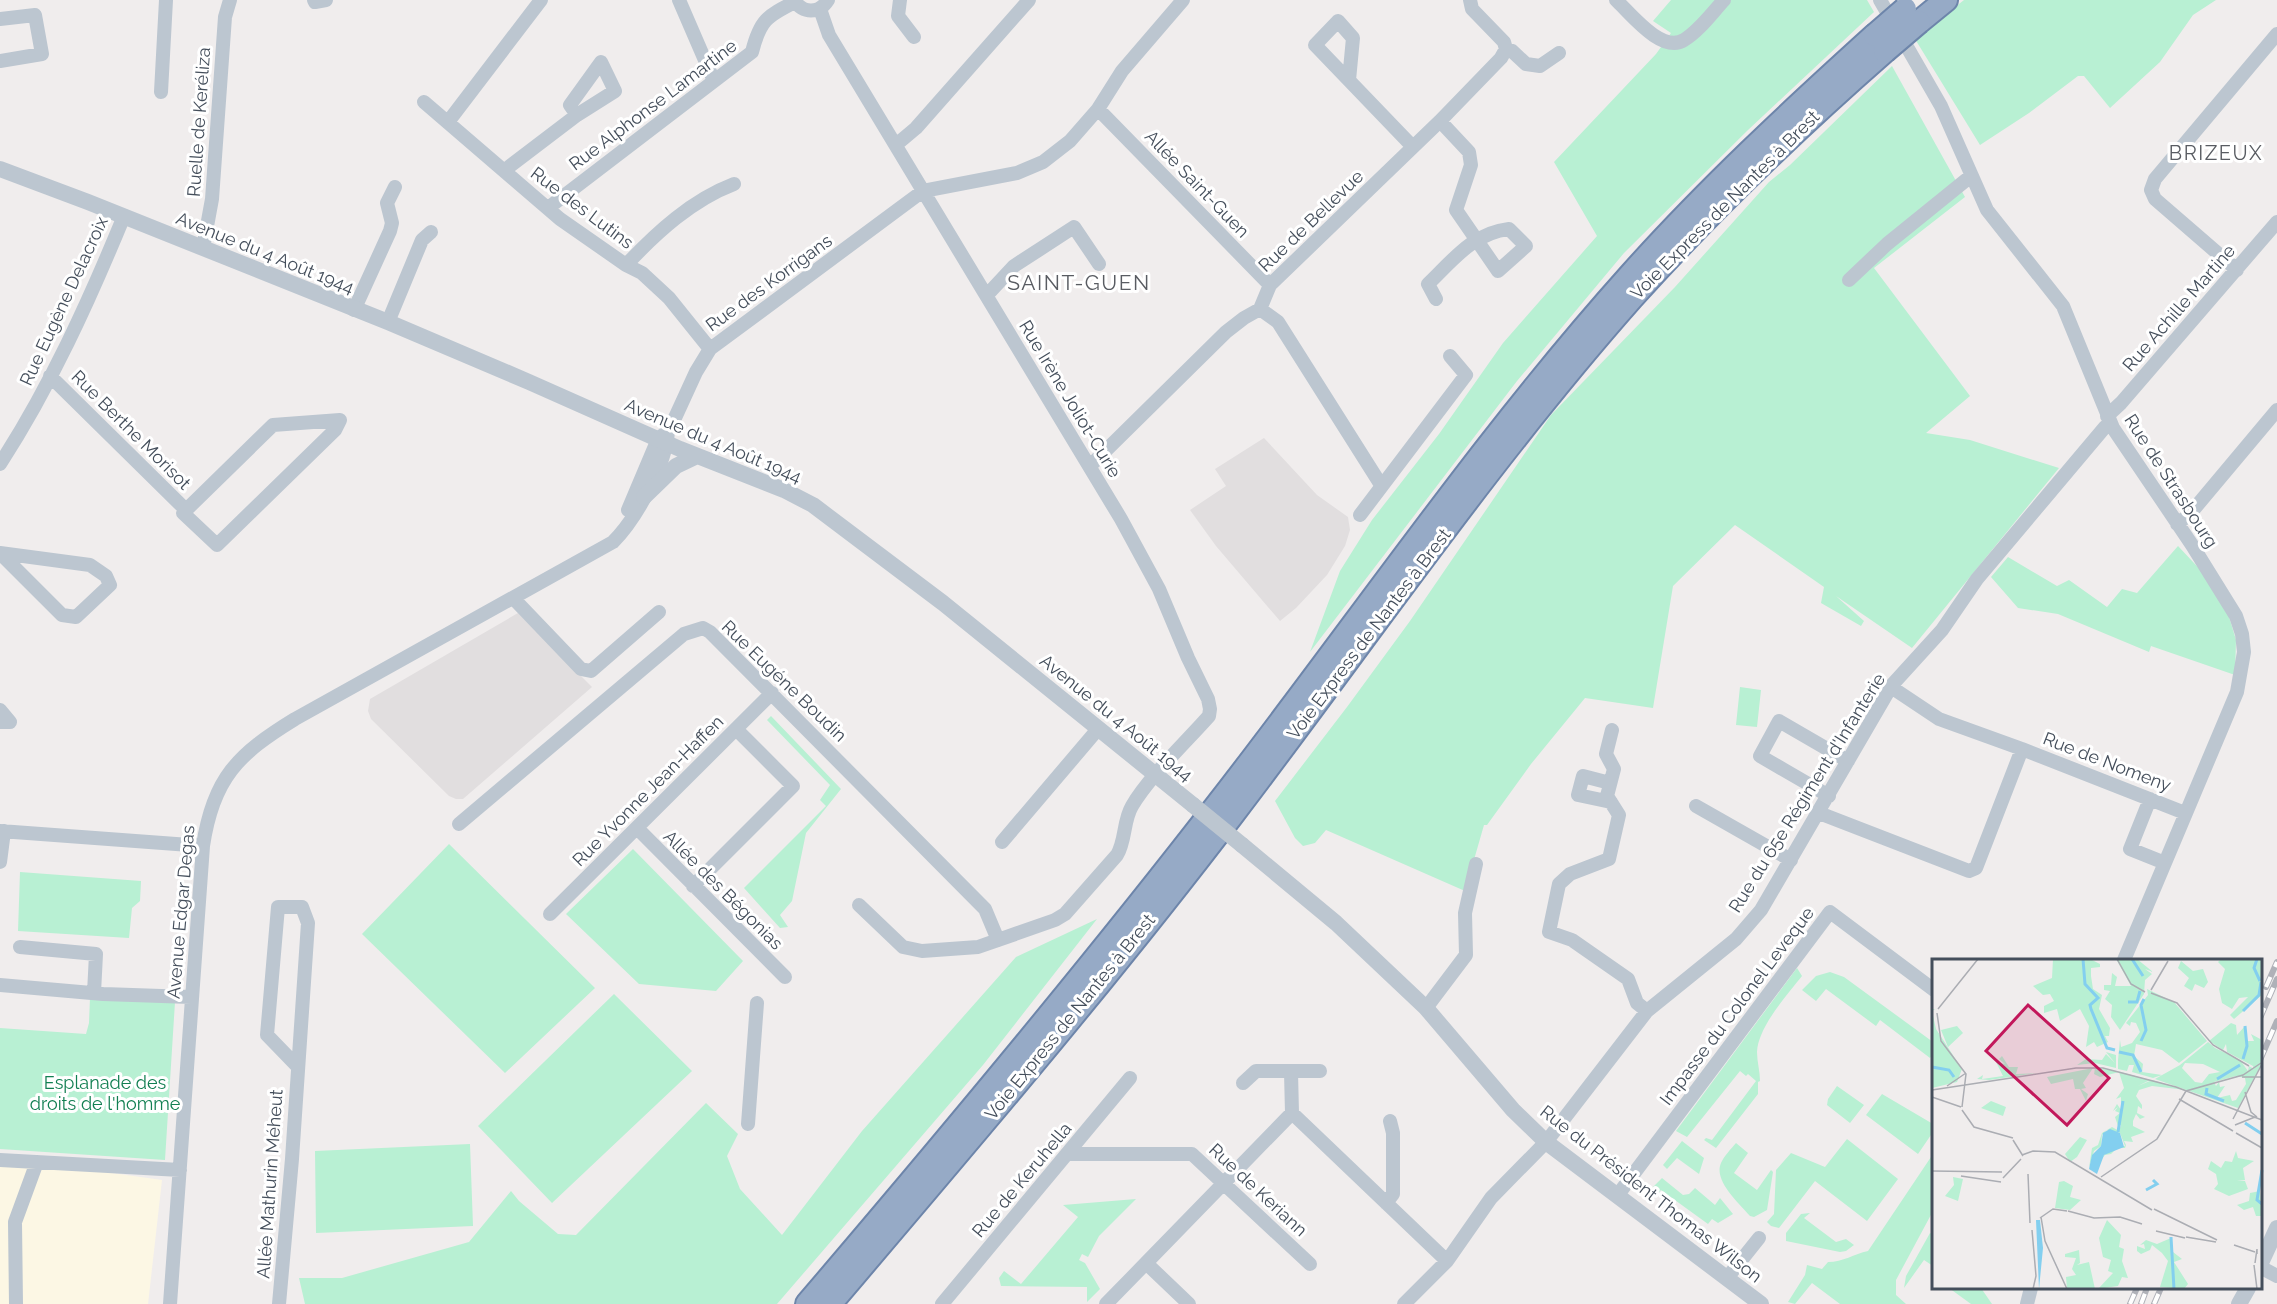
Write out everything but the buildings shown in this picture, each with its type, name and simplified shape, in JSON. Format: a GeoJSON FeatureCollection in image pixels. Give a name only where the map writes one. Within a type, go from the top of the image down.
{"type":"FeatureCollection","features":[{"type":"Feature","properties":{"kind":"highway","name":"Voie Express de Nantes à Brest"},"geometry":{"type":"LineString","coordinates":[[830,1304],[1039,1055],[1197,861],[1475,491],[1572,369],[1630,301],[1721,203],[1814,113],[1880,43],[1901,8],[1946,0]]}},
{"type":"Feature","properties":{"kind":"highway","name":"Voie Express de Nantes à Brest"},"geometry":{"type":"LineString","coordinates":[[807,1304],[983,1095],[1160,878],[1456,488],[1581,332],[1632,273],[1722,178],[1791,112],[1880,43]]}},
{"type":"Feature","properties":{"kind":"street"},"geometry":{"type":"LineString","coordinates":[[161,92],[166,0]]}},
{"type":"Feature","properties":{"kind":"street","name":"Ruelle de Keréliza"},"geometry":{"type":"LineString","coordinates":[[203,248],[212,199],[225,17],[230,0]]}},
{"type":"Feature","properties":{"kind":"street"},"geometry":{"type":"LineString","coordinates":[[314,0],[315,2],[326,0]]}},
{"type":"Feature","properties":{"kind":"street"},"geometry":{"type":"LineString","coordinates":[[448,122],[541,0]]}},
{"type":"Feature","properties":{"kind":"street"},"geometry":{"type":"LineString","coordinates":[[679,0],[714,81]]}},
{"type":"Feature","properties":{"kind":"street"},"geometry":{"type":"LineString","coordinates":[[900,0],[898,16],[914,36]]}},
{"type":"Feature","properties":{"kind":"street"},"geometry":{"type":"LineString","coordinates":[[897,144],[916,128],[1029,0]]}},
{"type":"Feature","properties":{"kind":"street"},"geometry":{"type":"LineString","coordinates":[[923,191],[1017,173],[1043,162],[1070,141],[1098,109],[1122,71],[1183,0]]}},
{"type":"Feature","properties":{"kind":"street"},"geometry":{"type":"LineString","coordinates":[[1470,0],[1472,9],[1504,42],[1506,49],[1512,51],[1526,64],[1540,66],[1559,54]]}},
{"type":"Feature","properties":{"kind":"street"},"geometry":{"type":"LineString","coordinates":[[1616,0],[1658,39],[1672,44],[1683,41],[1724,0]]}},
{"type":"Feature","properties":{"kind":"street"},"geometry":{"type":"LineString","coordinates":[[795,1],[803,10],[809,11],[824,5]]}},
{"type":"Feature","properties":{"kind":"street","name":"Rue Alphonse Lamartine"},"geometry":{"type":"LineString","coordinates":[[548,208],[752,52],[764,20],[795,1]]}},
{"type":"Feature","properties":{"kind":"street","name":"Rue Irène Joliot-Curie"},"geometry":{"type":"LineString","coordinates":[[824,5],[829,35],[1090,466],[1159,589],[1208,699],[1210,709],[1209,717],[1131,806],[1122,846],[1117,855],[1065,914],[1055,920],[978,947],[922,951],[903,947],[859,905]]}},
{"type":"Feature","properties":{"kind":"street","name":"Rue de Strasbourg"},"geometry":{"type":"LineString","coordinates":[[1901,8],[1987,210],[2063,306],[2109,420],[2236,616],[2242,634],[2244,652],[2237,692],[2124,959]]}},
{"type":"Feature","properties":{"kind":"street"},"geometry":{"type":"LineString","coordinates":[[0,19],[36,15],[42,54],[0,62]]}},
{"type":"Feature","properties":{"kind":"street"},"geometry":{"type":"LineString","coordinates":[[2237,270],[2155,199],[2151,190],[2155,179],[2277,34]]}},
{"type":"Feature","properties":{"kind":"street","name":"Rue de Bellevue"},"geometry":{"type":"LineString","coordinates":[[1260,309],[1270,285],[1440,121],[1501,58],[1506,49]]}},
{"type":"Feature","properties":{"kind":"street"},"geometry":{"type":"LineString","coordinates":[[1349,80],[1413,147]]}},
{"type":"Feature","properties":{"kind":"street","name":"Rue des Lutins"},"geometry":{"type":"LineString","coordinates":[[424,102],[560,219],[626,265],[642,273],[669,298],[710,349]]}},
{"type":"Feature","properties":{"kind":"street","name":"Allée Saint-Guen"},"geometry":{"type":"LineString","coordinates":[[1098,109],[1270,285]]}},
{"type":"Feature","properties":{"kind":"street"},"geometry":{"type":"LineString","coordinates":[[506,172],[510,166],[577,115]]}},
{"type":"Feature","properties":{"kind":"street"},"geometry":{"type":"LineString","coordinates":[[1436,299],[1428,284],[1476,238],[1456,210],[1471,165],[1469,152],[1440,121]]}},
{"type":"Feature","properties":{"kind":"street","name":"Avenue du 4 Août 1944"},"geometry":{"type":"LineString","coordinates":[[0,169],[388,322],[664,438],[697,456],[784,490],[813,505],[944,603],[1318,908]]}},
{"type":"Feature","properties":{"kind":"street"},"geometry":{"type":"LineString","coordinates":[[1849,280],[1887,244],[1971,176]]}},
{"type":"Feature","properties":{"kind":"street"},"geometry":{"type":"LineString","coordinates":[[626,265],[646,244],[685,211],[716,191],[734,184]]}},
{"type":"Feature","properties":{"kind":"street"},"geometry":{"type":"LineString","coordinates":[[354,310],[390,231],[392,223],[387,203],[395,187]]}},
{"type":"Feature","properties":{"kind":"street","name":"Rue des Korrigans"},"geometry":{"type":"LineString","coordinates":[[664,438],[696,372],[710,349],[923,191]]}},
{"type":"Feature","properties":{"kind":"street","name":"Rue Eugène Delacroix"},"geometry":{"type":"LineString","coordinates":[[0,464],[21,432],[50,376],[90,295],[124,216]]}},
{"type":"Feature","properties":{"kind":"street","name":"Rue Achille Martine"},"geometry":{"type":"LineString","coordinates":[[2109,420],[2121,403],[2277,222]]}},
{"type":"Feature","properties":{"kind":"street"},"geometry":{"type":"LineString","coordinates":[[987,295],[1014,266],[1074,227],[1099,264]]}},
{"type":"Feature","properties":{"kind":"street"},"geometry":{"type":"LineString","coordinates":[[388,322],[422,240],[431,232]]}},
{"type":"Feature","properties":{"kind":"street"},"geometry":{"type":"LineString","coordinates":[[1090,466],[1226,332],[1260,309],[1278,322],[1382,485]]}},
{"type":"Feature","properties":{"kind":"street"},"geometry":{"type":"LineString","coordinates":[[1360,515],[1466,375],[1450,356]]}},
{"type":"Feature","properties":{"kind":"street","name":"Rue Berthe Morisot"},"geometry":{"type":"LineString","coordinates":[[50,376],[186,510]]}},
{"type":"Feature","properties":{"kind":"street"},"geometry":{"type":"LineString","coordinates":[[2177,524],[2189,515],[2277,410]]}},
{"type":"Feature","properties":{"kind":"street","name":"Rue Berthe Morisot"},"geometry":{"type":"LineString","coordinates":[[340,420],[335,430],[217,545],[183,513],[186,510],[273,425],[340,420]]}},
{"type":"Feature","properties":{"kind":"street","name":"Rue du 65e Régiment d'Infanterie"},"geometry":{"type":"LineString","coordinates":[[1404,1304],[1447,1261],[1491,1198],[1546,1142],[1647,1011],[1736,939],[1761,910],[1891,687],[1942,630],[1981,574],[2109,420]]}},
{"type":"Feature","properties":{"kind":"street"},"geometry":{"type":"LineString","coordinates":[[621,534],[626,515],[664,438]]}},
{"type":"Feature","properties":{"kind":"street","name":"Avenue Edgar Degas"},"geometry":{"type":"LineString","coordinates":[[170,1304],[202,846],[211,806],[220,785],[234,765],[262,739],[356,684],[613,542],[633,518],[644,497],[664,438]]}},
{"type":"Feature","properties":{"kind":"street"},"geometry":{"type":"LineString","coordinates":[[644,497],[676,466],[697,456]]}},
{"type":"Feature","properties":{"kind":"street"},"geometry":{"type":"LineString","coordinates":[[0,553],[90,565],[106,576],[110,585],[76,617],[62,615],[0,553]]}},
{"type":"Feature","properties":{"kind":"street"},"geometry":{"type":"LineString","coordinates":[[514,598],[581,669],[591,671],[659,612]]}},
{"type":"Feature","properties":{"kind":"street","name":"Rue Eugéne Boudin"},"geometry":{"type":"LineString","coordinates":[[459,824],[684,634],[703,628],[710,632],[772,693],[985,909],[998,940]]}},
{"type":"Feature","properties":{"kind":"street"},"geometry":{"type":"LineString","coordinates":[[1891,687],[1939,719],[2022,749]]}},
{"type":"Feature","properties":{"kind":"street","name":"Rue Yvonne Jean-Haffen"},"geometry":{"type":"LineString","coordinates":[[550,914],[772,693]]}},
{"type":"Feature","properties":{"kind":"street"},"geometry":{"type":"LineString","coordinates":[[0,711],[10,722],[0,722]]}},
{"type":"Feature","properties":{"kind":"street"},"geometry":{"type":"LineString","coordinates":[[1829,795],[1760,756],[1779,721],[1848,761]]}},
{"type":"Feature","properties":{"kind":"street"},"geometry":{"type":"LineString","coordinates":[[693,886],[793,786],[736,729]]}},
{"type":"Feature","properties":{"kind":"street"},"geometry":{"type":"LineString","coordinates":[[1002,842],[1098,729]]}},
{"type":"Feature","properties":{"kind":"street"},"geometry":{"type":"LineString","coordinates":[[1612,730],[1606,754],[1614,769],[1607,796],[1619,815],[1609,859],[1570,874],[1559,884],[1549,932],[1572,940],[1628,979],[1637,1003],[1647,1011]]}},
{"type":"Feature","properties":{"kind":"street","name":"Rue de Nomeny"},"geometry":{"type":"LineString","coordinates":[[1819,813],[1969,871],[1976,868],[2022,749],[2185,813]]}},
{"type":"Feature","properties":{"kind":"street"},"geometry":{"type":"LineString","coordinates":[[1610,783],[1583,776],[1578,795],[1611,802]]}},
{"type":"Feature","properties":{"kind":"street"},"geometry":{"type":"LineString","coordinates":[[2150,799],[2130,849],[2165,863]]}},
{"type":"Feature","properties":{"kind":"street"},"geometry":{"type":"LineString","coordinates":[[1696,806],[1791,860]]}},
{"type":"Feature","properties":{"kind":"street","name":"Allée des Bégonias"},"geometry":{"type":"LineString","coordinates":[[637,828],[785,977]]}},
{"type":"Feature","properties":{"kind":"street"},"geometry":{"type":"LineString","coordinates":[[0,861],[2,831],[202,846]]}},
{"type":"Feature","properties":{"kind":"street"},"geometry":{"type":"LineString","coordinates":[[1426,1008],[1466,955],[1465,913],[1476,864]]}},
{"type":"Feature","properties":{"kind":"street","name":"Allée Mathurin Méheut"},"geometry":{"type":"LineString","coordinates":[[279,1304],[292,1159],[308,923],[302,907],[278,907],[267,1035],[297,1066]]}},
{"type":"Feature","properties":{"kind":"street","name":"Rue du Président Thomas Wilson"},"geometry":{"type":"LineString","coordinates":[[1318,908],[1426,1008],[1514,1110],[1546,1142],[1761,1304]]}},
{"type":"Feature","properties":{"kind":"street","name":"Impasse du Colonel Leveque"},"geometry":{"type":"LineString","coordinates":[[1617,1196],[1830,912],[1932,988]]}},
{"type":"Feature","properties":{"kind":"street"},"geometry":{"type":"LineString","coordinates":[[20,947],[96,954],[94,993]]}},
{"type":"Feature","properties":{"kind":"street"},"geometry":{"type":"LineString","coordinates":[[0,985],[94,993],[191,997]]}},
{"type":"Feature","properties":{"kind":"street"},"geometry":{"type":"LineString","coordinates":[[748,1124],[757,1003]]}},
{"type":"Feature","properties":{"kind":"street"},"geometry":{"type":"LineString","coordinates":[[1244,1083],[1256,1071],[1320,1071]]}},
{"type":"Feature","properties":{"kind":"street"},"geometry":{"type":"LineString","coordinates":[[1291,1072],[1292,1113],[1447,1261]]}},
{"type":"Feature","properties":{"kind":"street","name":"Rue de Keruhella"},"geometry":{"type":"LineString","coordinates":[[942,1304],[1130,1078]]}},
{"type":"Feature","properties":{"kind":"street"},"geometry":{"type":"LineString","coordinates":[[1106,1304],[1292,1113]]}},
{"type":"Feature","properties":{"kind":"street"},"geometry":{"type":"LineString","coordinates":[[1386,1203],[1393,1194],[1394,1133],[1390,1121]]}},
{"type":"Feature","properties":{"kind":"street","name":"Rue de Keriann"},"geometry":{"type":"LineString","coordinates":[[1068,1154],[1192,1154],[1310,1264]]}},
{"type":"Feature","properties":{"kind":"street"},"geometry":{"type":"LineString","coordinates":[[0,1160],[180,1170]]}},
{"type":"Feature","properties":{"kind":"street"},"geometry":{"type":"LineString","coordinates":[[16,1304],[15,1222],[37,1162]]}},
{"type":"Feature","properties":{"kind":"street"},"geometry":{"type":"LineString","coordinates":[[2262,1262],[2277,1228]]}},
{"type":"Feature","properties":{"kind":"street"},"geometry":{"type":"LineString","coordinates":[[1727,1278],[1759,1238]]}},
{"type":"Feature","properties":{"kind":"street"},"geometry":{"type":"LineString","coordinates":[[1146,1263],[1189,1304]]}},
{"type":"Feature","properties":{"kind":"street"},"geometry":{"type":"LineString","coordinates":[[2262,1267],[2277,1276]]}},
{"type":"Feature","properties":{"kind":"street"},"geometry":{"type":"LineString","coordinates":[[2027,1304],[2031,1289]]}},
{"type":"Feature","properties":{"kind":"shaded area"},"geometry":{"type":"Polygon","coordinates":[[[1264,438],[1317,495],[1348,517],[1350,530],[1345,546],[1327,575],[1296,608],[1280,621],[1216,546],[1190,510],[1226,486],[1215,469],[1264,438]]]}},
{"type":"Feature","properties":{"kind":"shaded area"},"geometry":{"type":"Polygon","coordinates":[[[518,613],[592,687],[463,799],[456,799],[449,796],[371,719],[368,711],[370,699],[518,613]]]}},
{"type":"Feature","properties":{"kind":"shaded area"},"geometry":{"type":"Polygon","coordinates":[[[0,1164],[69,1167],[162,1180],[148,1304],[0,1304],[0,1164]]]}},
{"type":"Feature","properties":{"kind":"green space"},"geometry":{"type":"Polygon","coordinates":[[[1671,0],[1867,0],[1874,12],[1748,130],[1624,253],[1517,381],[1310,652],[1340,571],[1372,520],[1439,434],[1503,343],[1597,236],[1554,162],[1656,54],[1671,33],[1653,21],[1671,0]]]}},
{"type":"Feature","properties":{"kind":"green space"},"geometry":{"type":"Polygon","coordinates":[[[1964,0],[2216,0],[2193,15],[2160,62],[2110,108],[2084,76],[2078,76],[2029,113],[1980,145],[1915,39],[1964,0]]]}},
{"type":"Feature","properties":{"kind":"green space"},"geometry":{"type":"Polygon","coordinates":[[[1892,66],[1965,197],[1874,268],[1970,396],[1926,433],[1970,440],[2059,468],[1912,648],[1836,596],[1864,621],[1861,626],[1821,603],[1824,587],[1735,525],[1673,586],[1653,708],[1585,698],[1531,764],[1487,825],[1484,825],[1465,891],[1326,830],[1315,843],[1303,846],[1295,838],[1275,801],[1410,621],[1551,415],[1675,287],[1769,182],[1790,165],[1892,66]]]}},
{"type":"Feature","properties":{"kind":"green space"},"geometry":{"type":"Polygon","coordinates":[[[2178,546],[2210,580],[2227,610],[2236,640],[2235,675],[2151,646],[2149,652],[2058,614],[2018,608],[1991,577],[2008,557],[2057,586],[2069,580],[2107,607],[2122,589],[2137,593],[2178,546]]]}},
{"type":"Feature","properties":{"kind":"green space"},"geometry":{"type":"Polygon","coordinates":[[[1740,687],[1761,690],[1757,727],[1736,725],[1740,687]]]}},
{"type":"Feature","properties":{"kind":"green space"},"geometry":{"type":"Polygon","coordinates":[[[771,716],[841,789],[806,833],[792,901],[780,915],[788,927],[780,928],[744,888],[826,806],[820,800],[830,785],[767,720],[771,716]]]}},
{"type":"Feature","properties":{"kind":"green space"},"geometry":{"type":"Polygon","coordinates":[[[449,844],[595,988],[505,1073],[362,934],[449,844]]]}},
{"type":"Feature","properties":{"kind":"green space"},"geometry":{"type":"Polygon","coordinates":[[[633,849],[743,961],[716,991],[639,984],[566,914],[633,849]]]}},
{"type":"Feature","properties":{"kind":"green space"},"geometry":{"type":"Polygon","coordinates":[[[20,872],[141,881],[140,901],[132,908],[129,938],[18,931],[20,872]]]}},
{"type":"Feature","properties":{"kind":"green space"},"geometry":{"type":"Polygon","coordinates":[[[1097,919],[983,1065],[777,1304],[305,1304],[299,1278],[342,1278],[469,1242],[511,1191],[519,1201],[558,1234],[576,1235],[706,1103],[738,1134],[727,1156],[740,1189],[782,1235],[862,1131],[1016,957],[1097,919]]]}},
{"type":"Feature","properties":{"kind":"green space"},"geometry":{"type":"Polygon","coordinates":[[[1797,968],[1802,976],[1774,1012],[1762,1032],[1757,1052],[1760,1081],[1758,1082],[1758,1094],[1716,1148],[1704,1140],[1706,1138],[1712,1140],[1756,1081],[1748,1074],[1746,1076],[1740,1071],[1687,1137],[1676,1131],[1797,968]]]}},
{"type":"Feature","properties":{"kind":"green space"},"geometry":{"type":"Polygon","coordinates":[[[1830,972],[1844,977],[1932,1041],[1932,1055],[1930,1058],[1880,1020],[1876,1026],[1826,989],[1816,1001],[1802,990],[1816,976],[1830,972]]]}},
{"type":"Feature","properties":{"kind":"green space"},"geometry":{"type":"Polygon","coordinates":[[[614,994],[692,1071],[552,1203],[478,1126],[614,994]]]}},
{"type":"Feature","properties":{"kind":"green space","name":"Esplanade des droits de l'homme"},"geometry":{"type":"Polygon","coordinates":[[[90,998],[175,1002],[165,1160],[0,1149],[0,1028],[86,1034],[90,998]]]}},
{"type":"Feature","properties":{"kind":"green space"},"geometry":{"type":"Polygon","coordinates":[[[1837,1086],[1864,1105],[1850,1123],[1827,1105],[1828,1099],[1837,1086]]]}},
{"type":"Feature","properties":{"kind":"green space"},"geometry":{"type":"Polygon","coordinates":[[[1882,1094],[1932,1123],[1932,1133],[1918,1154],[1866,1115],[1882,1094]]]}},
{"type":"Feature","properties":{"kind":"green space"},"geometry":{"type":"Polygon","coordinates":[[[1847,1139],[1898,1179],[1867,1221],[1815,1181],[1779,1228],[1771,1226],[1767,1222],[1774,1214],[1776,1170],[1791,1153],[1825,1167],[1847,1139]]]}},
{"type":"Feature","properties":{"kind":"green space"},"geometry":{"type":"Polygon","coordinates":[[[1682,1141],[1704,1158],[1699,1174],[1677,1158],[1667,1169],[1663,1165],[1682,1141]]]}},
{"type":"Feature","properties":{"kind":"green space"},"geometry":{"type":"Polygon","coordinates":[[[1736,1143],[1748,1153],[1734,1173],[1757,1190],[1771,1170],[1773,1172],[1767,1210],[1754,1217],[1750,1216],[1734,1199],[1721,1177],[1721,1163],[1736,1143]]]}},
{"type":"Feature","properties":{"kind":"green space"},"geometry":{"type":"Polygon","coordinates":[[[470,1144],[473,1226],[316,1233],[315,1151],[470,1144]]]}},
{"type":"Feature","properties":{"kind":"green space"},"geometry":{"type":"Polygon","coordinates":[[[1932,1155],[1932,1213],[1896,1280],[1896,1295],[1906,1304],[1840,1304],[1812,1283],[1795,1304],[1788,1302],[1805,1275],[1807,1265],[1822,1269],[1828,1262],[1839,1261],[1868,1251],[1932,1155]]]}},
{"type":"Feature","properties":{"kind":"green space"},"geometry":{"type":"Polygon","coordinates":[[[1662,1178],[1683,1195],[1689,1194],[1695,1188],[1715,1205],[1720,1198],[1733,1214],[1718,1223],[1712,1219],[1708,1224],[1661,1190],[1658,1193],[1652,1188],[1662,1178]]]}},
{"type":"Feature","properties":{"kind":"green space"},"geometry":{"type":"Polygon","coordinates":[[[1136,1199],[1099,1236],[1088,1257],[1082,1254],[1079,1260],[1085,1263],[1100,1289],[1087,1302],[1087,1287],[1001,1286],[999,1278],[1004,1271],[1021,1284],[1078,1217],[1063,1205],[1136,1199]]]}},
{"type":"Feature","properties":{"kind":"green space"},"geometry":{"type":"Polygon","coordinates":[[[1810,1213],[1804,1218],[1836,1242],[1846,1239],[1854,1245],[1840,1252],[1786,1241],[1786,1233],[1801,1214],[1810,1213]]]}},
{"type":"Feature","properties":{"kind":"green space"},"geometry":{"type":"Polygon","coordinates":[[[1930,1233],[1932,1234],[1932,1265],[1924,1260],[1904,1288],[1906,1276],[1930,1233]]]}},
{"type":"Feature","properties":{"kind":"green space"},"geometry":{"type":"Polygon","coordinates":[[[1950,1289],[1982,1289],[1992,1304],[1971,1304],[1950,1289]]]}},
{"type":"Feature","properties":{"kind":"railway"},"geometry":{"type":"LineString","coordinates":[[2266,987],[2277,962]]}},
{"type":"Feature","properties":{"kind":"railway"},"geometry":{"type":"LineString","coordinates":[[2262,1013],[2277,979]]}},
{"type":"Feature","properties":{"kind":"railway"},"geometry":{"type":"LineString","coordinates":[[2262,1055],[2277,1021]]}},
{"type":"Feature","properties":{"kind":"railway"},"geometry":{"type":"LineString","coordinates":[[2130,1304],[2137,1289]]}},
{"type":"Feature","properties":{"kind":"railway"},"geometry":{"type":"LineString","coordinates":[[2141,1304],[2147,1289]]}},
{"type":"Feature","properties":{"kind":"railway"},"geometry":{"type":"LineString","coordinates":[[2154,1304],[2161,1289]]}},
{"type":"Feature","properties":{"kind":"district","name":"BRIZEUX"},"geometry":{"type":"Point","coordinates":[2216,153]}},
{"type":"Feature","properties":{"kind":"district","name":"SAINT-GUEN"},"geometry":{"type":"Point","coordinates":[1079,283]}}]}
